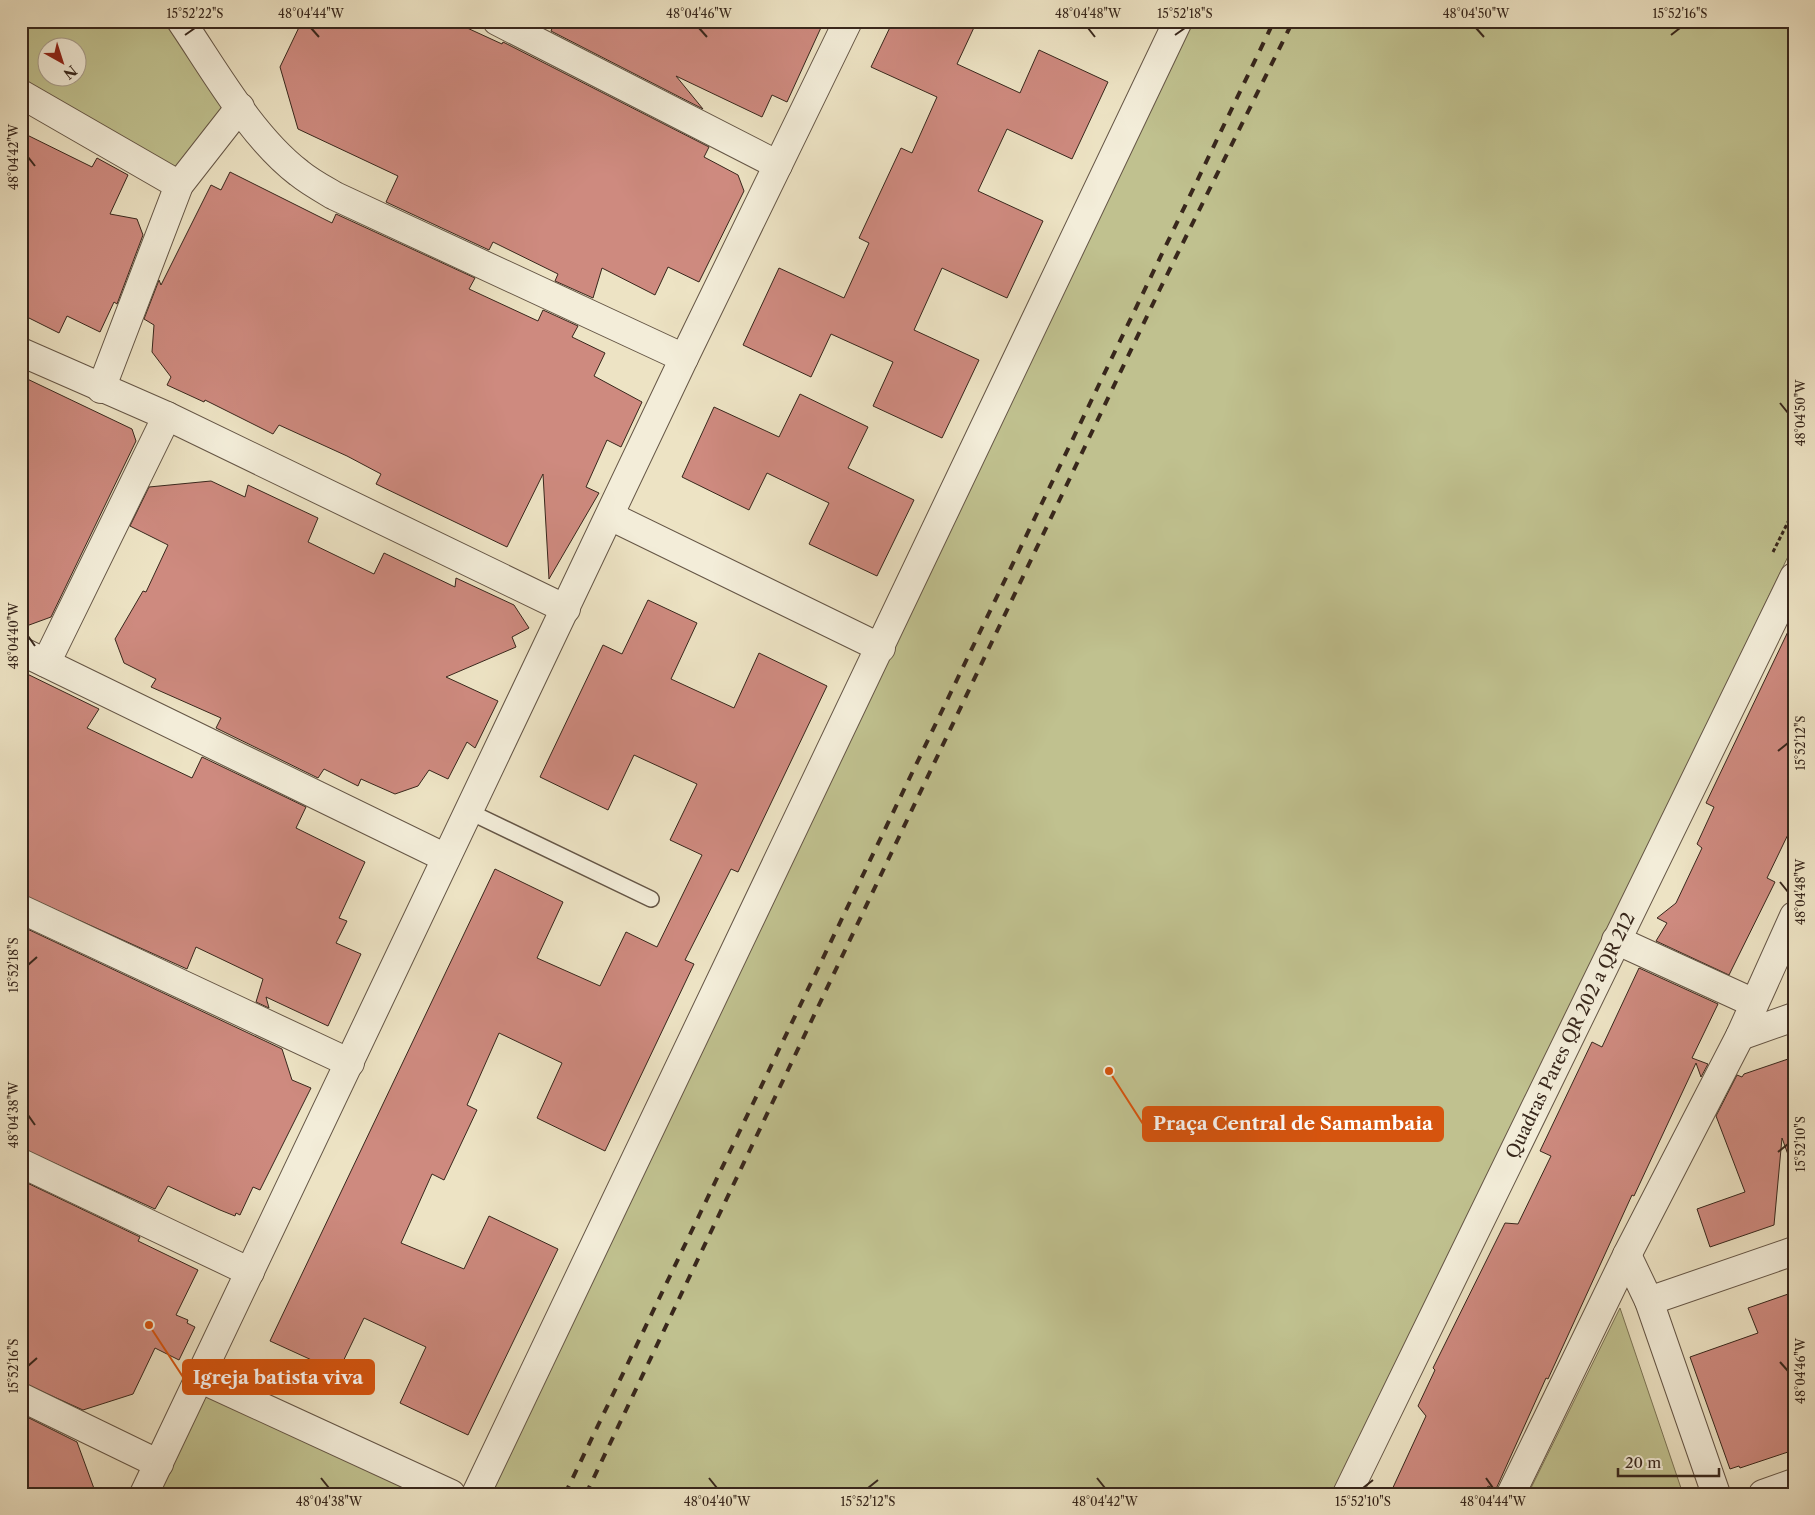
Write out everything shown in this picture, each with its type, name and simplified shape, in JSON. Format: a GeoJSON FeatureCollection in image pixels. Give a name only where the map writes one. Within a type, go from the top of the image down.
{"type":"FeatureCollection","features":[{"type":"Feature","properties":{"kind":"street"},"geometry":{"type":"LineString","coordinates":[[181,21],[268,144],[299,173],[335,196],[684,358]]}},
{"type":"Feature","properties":{"kind":"street"},"geometry":{"type":"LineString","coordinates":[[497,21],[778,165]]}},
{"type":"Feature","properties":{"kind":"street"},"geometry":{"type":"LineString","coordinates":[[144,1494],[446,858],[470,812],[684,358],[848,21]]}},
{"type":"Feature","properties":{"kind":"street"},"geometry":{"type":"LineString","coordinates":[[476,1494],[881,648],[1178,21]]}},
{"type":"Feature","properties":{"kind":"street"},"geometry":{"type":"LineString","coordinates":[[21,94],[179,185]]}},
{"type":"Feature","properties":{"kind":"street"},"geometry":{"type":"LineString","coordinates":[[101,389],[179,185],[240,107]]}},
{"type":"Feature","properties":{"kind":"street"},"geometry":{"type":"LineString","coordinates":[[21,352],[101,389],[167,416],[566,609]]}},
{"type":"Feature","properties":{"kind":"street"},"geometry":{"type":"LineString","coordinates":[[46,663],[167,416]]}},
{"type":"Feature","properties":{"kind":"street"},"geometry":{"type":"LineString","coordinates":[[610,516],[881,648]]}},
{"type":"Feature","properties":{"kind":"street","name":"Quadras Pares QR 202 a QR 212"},"geometry":{"type":"LineString","coordinates":[[1347,1494],[1794,577]]}},
{"type":"Feature","properties":{"kind":"street"},"geometry":{"type":"LineString","coordinates":[[21,651],[446,858]]}},
{"type":"Feature","properties":{"kind":"street"},"geometry":{"type":"LineString","coordinates":[[21,909],[350,1063]]}},
{"type":"Feature","properties":{"kind":"street"},"geometry":{"type":"LineString","coordinates":[[1511,1494],[1628,1255],[1740,1036],[1794,916]]}},
{"type":"Feature","properties":{"kind":"street"},"geometry":{"type":"LineString","coordinates":[[1616,940],[1754,1003]]}},
{"type":"Feature","properties":{"kind":"street"},"geometry":{"type":"LineString","coordinates":[[1740,1036],[1794,1017]]}},
{"type":"Feature","properties":{"kind":"street"},"geometry":{"type":"LineString","coordinates":[[21,1163],[250,1272]]}},
{"type":"Feature","properties":{"kind":"street"},"geometry":{"type":"LineString","coordinates":[[1649,1301],[1794,1251]]}},
{"type":"Feature","properties":{"kind":"street"},"geometry":{"type":"LineString","coordinates":[[1628,1255],[1649,1301],[1716,1494]]}},
{"type":"Feature","properties":{"kind":"street"},"geometry":{"type":"LineString","coordinates":[[199,1378],[451,1494]]}},
{"type":"Feature","properties":{"kind":"street"},"geometry":{"type":"LineString","coordinates":[[21,1396],[159,1464]]}},
{"type":"Feature","properties":{"kind":"street"},"geometry":{"type":"LineString","coordinates":[[1762,1494],[1794,1483]]}},
{"type":"Feature","properties":{"kind":"lane"},"geometry":{"type":"LineString","coordinates":[[470,812],[651,899]]}},
{"type":"Feature","properties":{"kind":"green space"},"geometry":{"type":"Polygon","coordinates":[[[21,21],[181,21],[240,107],[179,185],[21,94],[21,21]]]}},
{"type":"Feature","properties":{"kind":"green space"},"geometry":{"type":"Polygon","coordinates":[[[1173,21],[1794,21],[1794,544],[1336,1494],[476,1494],[1173,21]]]}},
{"type":"Feature","properties":{"kind":"green space"},"geometry":{"type":"Polygon","coordinates":[[[1620,1308],[1683,1494],[1528,1494],[1620,1308]]]}},
{"type":"Feature","properties":{"kind":"green space"},"geometry":{"type":"Polygon","coordinates":[[[199,1378],[451,1494],[144,1494],[199,1378]]]}},
{"type":"Feature","properties":{"kind":"building"},"geometry":{"type":"Polygon","coordinates":[[[302,21],[452,21],[502,44],[503,42],[709,147],[704,157],[738,175],[744,191],[699,282],[668,267],[655,295],[602,268],[593,298],[555,281],[558,274],[493,242],[489,250],[386,202],[398,176],[298,129],[280,67],[302,21]]]}},
{"type":"Feature","properties":{"kind":"building"},"geometry":{"type":"Polygon","coordinates":[[[555,21],[824,21],[787,102],[772,95],[762,117],[676,76],[703,109],[551,31],[555,21]]]}},
{"type":"Feature","properties":{"kind":"building"},"geometry":{"type":"Polygon","coordinates":[[[893,21],[977,21],[957,64],[1020,93],[1039,50],[1108,82],[1072,159],[1007,129],[978,191],[1043,221],[1007,298],[942,268],[914,330],[979,360],[942,438],[873,406],[893,362],[831,334],[811,377],[743,345],[779,268],[844,298],[869,243],[859,238],[901,148],[912,153],[937,97],[871,67],[893,21]]]}},
{"type":"Feature","properties":{"kind":"building"},"geometry":{"type":"Polygon","coordinates":[[[21,132],[92,167],[97,158],[128,175],[110,214],[137,219],[143,235],[117,304],[114,302],[100,332],[67,316],[59,333],[21,314],[21,132]]]}},
{"type":"Feature","properties":{"kind":"building"},"geometry":{"type":"Polygon","coordinates":[[[230,172],[332,223],[336,214],[475,278],[469,289],[538,321],[543,310],[578,326],[572,337],[605,353],[594,376],[642,402],[621,447],[607,440],[586,487],[599,493],[549,579],[543,474],[507,547],[376,484],[381,474],[347,456],[279,425],[273,434],[205,400],[204,402],[167,385],[171,377],[152,352],[154,325],[144,319],[159,280],[161,285],[211,185],[221,190],[230,172]]]}},
{"type":"Feature","properties":{"kind":"building"},"geometry":{"type":"Polygon","coordinates":[[[21,376],[132,429],[136,441],[51,617],[21,628],[21,376]]]}},
{"type":"Feature","properties":{"kind":"building"},"geometry":{"type":"Polygon","coordinates":[[[800,394],[868,427],[848,468],[914,500],[877,576],[809,544],[829,503],[767,473],[749,510],[682,477],[714,407],[779,437],[800,394]]]}},
{"type":"Feature","properties":{"kind":"building"},"geometry":{"type":"Polygon","coordinates":[[[211,481],[245,497],[248,485],[318,518],[308,542],[374,574],[384,553],[455,587],[456,578],[514,605],[529,628],[512,637],[516,647],[446,677],[498,701],[475,748],[467,742],[448,779],[429,770],[418,786],[395,794],[361,779],[358,786],[324,769],[318,778],[216,728],[221,718],[151,687],[156,679],[124,663],[115,639],[143,591],[146,592],[168,545],[130,526],[149,487],[211,481]]]}},
{"type":"Feature","properties":{"kind":"building"},"geometry":{"type":"Polygon","coordinates":[[[648,600],[697,623],[671,679],[734,708],[759,653],[827,686],[738,872],[731,869],[685,960],[694,964],[605,1151],[537,1118],[562,1063],[499,1033],[467,1105],[477,1110],[444,1180],[432,1174],[401,1243],[464,1269],[489,1216],[558,1249],[468,1435],[400,1403],[426,1347],[364,1318],[338,1372],[270,1341],[495,869],[563,902],[537,958],[600,986],[626,932],[657,947],[702,855],[670,840],[697,784],[634,755],[608,810],[540,777],[603,645],[622,654],[648,600]]]}},
{"type":"Feature","properties":{"kind":"building"},"geometry":{"type":"Polygon","coordinates":[[[1794,619],[1794,822],[1767,878],[1775,882],[1729,975],[1656,941],[1667,923],[1657,918],[1676,903],[1702,848],[1697,844],[1714,807],[1706,803],[1794,619]]]}},
{"type":"Feature","properties":{"kind":"building"},"geometry":{"type":"Polygon","coordinates":[[[21,671],[99,709],[87,728],[192,778],[202,757],[306,807],[296,828],[365,862],[339,918],[347,921],[336,943],[361,954],[328,1026],[266,997],[269,1008],[256,1002],[263,979],[196,947],[187,969],[21,894],[21,671]]]}},
{"type":"Feature","properties":{"kind":"building"},"geometry":{"type":"Polygon","coordinates":[[[21,926],[282,1049],[292,1080],[311,1088],[260,1190],[253,1187],[240,1215],[236,1213],[235,1216],[220,1210],[168,1186],[155,1209],[21,1148],[21,926]]]}},
{"type":"Feature","properties":{"kind":"building"},"geometry":{"type":"Polygon","coordinates":[[[1639,968],[1718,1004],[1692,1058],[1708,1064],[1701,1077],[1696,1063],[1634,1196],[1632,1195],[1548,1379],[1546,1378],[1496,1489],[1488,1486],[1484,1494],[1390,1494],[1426,1416],[1418,1406],[1435,1370],[1433,1368],[1505,1223],[1518,1224],[1551,1156],[1540,1151],[1592,1042],[1602,1047],[1639,968]]]}},
{"type":"Feature","properties":{"kind":"building"},"geometry":{"type":"Polygon","coordinates":[[[1794,1057],[1794,1159],[1790,1160],[1782,1138],[1774,1225],[1710,1247],[1697,1209],[1745,1192],[1716,1116],[1737,1075],[1742,1077],[1744,1074],[1794,1057]]]}},
{"type":"Feature","properties":{"kind":"building"},"geometry":{"type":"Polygon","coordinates":[[[21,1180],[140,1237],[138,1241],[198,1270],[176,1315],[188,1320],[187,1323],[195,1327],[179,1360],[155,1348],[133,1394],[83,1410],[21,1382],[21,1180]]]}},
{"type":"Feature","properties":{"kind":"building"},"geometry":{"type":"Polygon","coordinates":[[[1794,1292],[1794,1450],[1740,1468],[1739,1466],[1730,1469],[1690,1357],[1758,1333],[1748,1308],[1794,1292]]]}},
{"type":"Feature","properties":{"kind":"building"},"geometry":{"type":"Polygon","coordinates":[[[21,1414],[77,1442],[96,1494],[21,1494],[21,1414]]]}},
{"type":"Feature","properties":{"kind":"railway"},"geometry":{"type":"LineString","coordinates":[[565,1494],[1274,21]]}},
{"type":"Feature","properties":{"kind":"railway"},"geometry":{"type":"LineString","coordinates":[[586,1494],[1160,289],[1293,21]]}},
{"type":"Feature","properties":{"kind":"place","name":"Praça Central de Samambaia"},"geometry":{"type":"Point","coordinates":[1109,1071]}},
{"type":"Feature","properties":{"kind":"place","name":"Igreja batista viva"},"geometry":{"type":"Point","coordinates":[149,1325]}}]}
